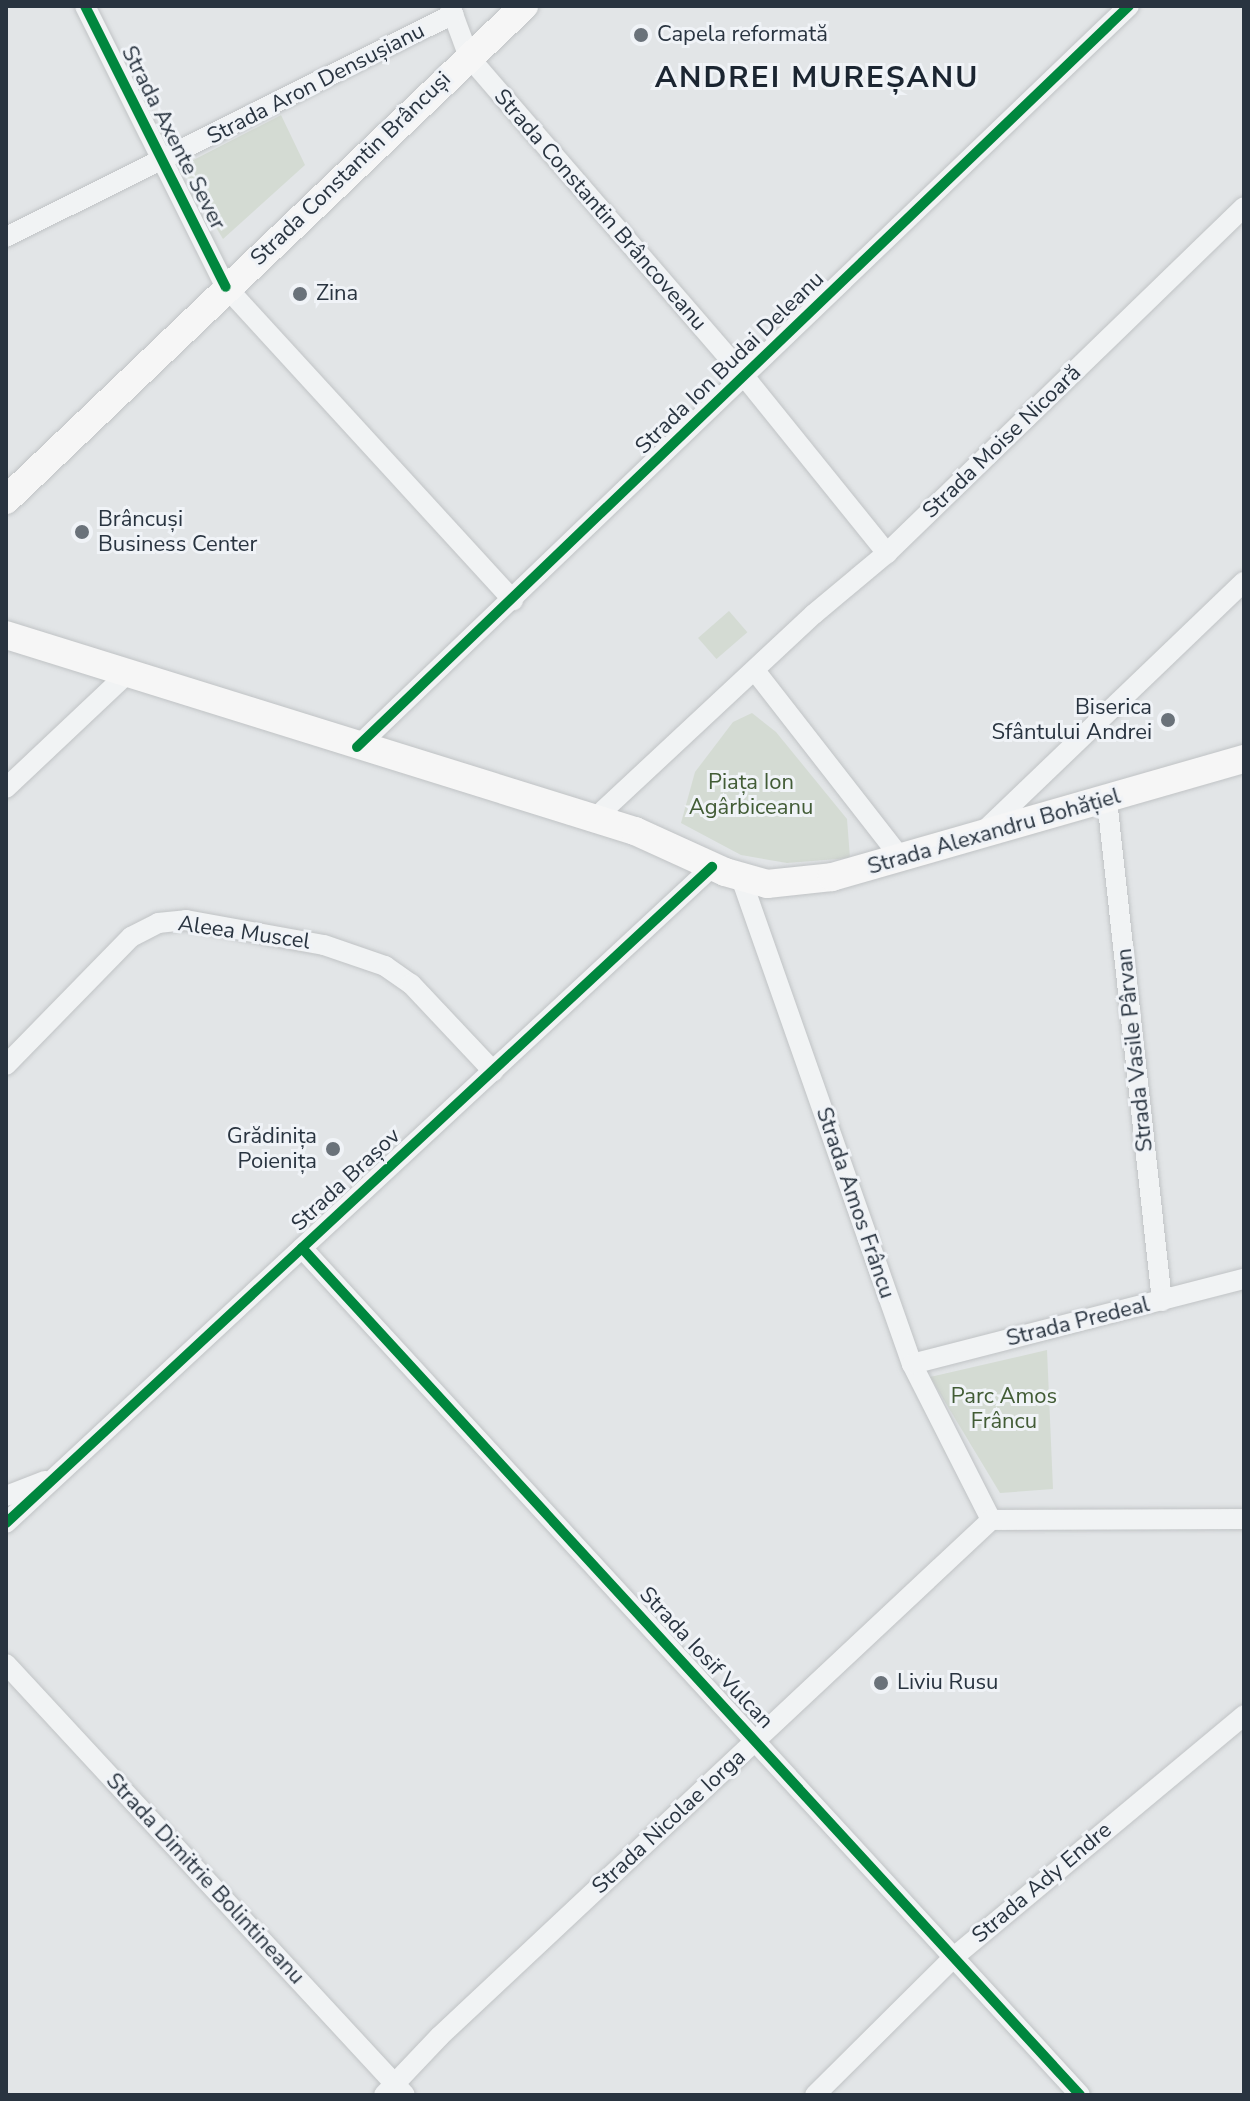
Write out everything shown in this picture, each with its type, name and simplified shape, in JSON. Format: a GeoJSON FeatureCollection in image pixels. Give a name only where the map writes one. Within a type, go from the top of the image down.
{"type":"FeatureCollection","features":[{"type":"Feature","properties":{"kind":"main road","name":"Strada Constantin Brâncuși"},"geometry":{"type":"LineString","coordinates":[[6,500],[524,6]]}},
{"type":"Feature","properties":{"kind":"main road","name":"Strada Alexandru Bohățiel"},"geometry":{"type":"LineString","coordinates":[[6,635],[665,842],[712,867],[741,878],[806,882],[977,838],[1244,759]]}},
{"type":"Feature","properties":{"kind":"street","name":"Strada Axente Sever"},"geometry":{"type":"LineString","coordinates":[[85,6],[226,287],[513,600]]}},
{"type":"Feature","properties":{"kind":"street","name":"Strada Ion Budai Deleanu"},"geometry":{"type":"LineString","coordinates":[[357,747],[1129,6]]}},
{"type":"Feature","properties":{"kind":"street","name":"Strada Aron Densușianu"},"geometry":{"type":"LineString","coordinates":[[6,237],[161,162],[452,10]]}},
{"type":"Feature","properties":{"kind":"street","name":"Strada Constantin Brâncoveanu"},"geometry":{"type":"LineString","coordinates":[[452,10],[469,57],[744,376],[887,553]]}},
{"type":"Feature","properties":{"kind":"street","name":"Strada Moise Nicoară"},"geometry":{"type":"LineString","coordinates":[[756,672],[814,614],[887,553],[1244,207]]}},
{"type":"Feature","properties":{"kind":"street"},"geometry":{"type":"LineString","coordinates":[[977,838],[1244,582]]}},
{"type":"Feature","properties":{"kind":"street"},"geometry":{"type":"LineString","coordinates":[[593,820],[756,672],[901,858]]}},
{"type":"Feature","properties":{"kind":"street"},"geometry":{"type":"LineString","coordinates":[[6,788],[126,675]]}},
{"type":"Feature","properties":{"kind":"street","name":"Strada Vasile Pârvan"},"geometry":{"type":"LineString","coordinates":[[1107,800],[1162,1301]]}},
{"type":"Feature","properties":{"kind":"street","name":"Strada Brașov"},"geometry":{"type":"LineString","coordinates":[[6,1523],[712,867]]}},
{"type":"Feature","properties":{"kind":"street","name":"Strada Amos Frâncu"},"geometry":{"type":"LineString","coordinates":[[741,878],[912,1364],[991,1520]]}},
{"type":"Feature","properties":{"kind":"street","name":"Aleea Muscel"},"geometry":{"type":"LineString","coordinates":[[6,1065],[131,937],[158,923],[186,920],[324,945],[385,966],[411,984],[493,1071]]}},
{"type":"Feature","properties":{"kind":"street","name":"Strada Iosif Vulcan"},"geometry":{"type":"LineString","coordinates":[[302,1248],[1080,2095]]}},
{"type":"Feature","properties":{"kind":"street","name":"Strada Predeal"},"geometry":{"type":"LineString","coordinates":[[912,1364],[1244,1279]]}},
{"type":"Feature","properties":{"kind":"street"},"geometry":{"type":"LineString","coordinates":[[6,1496],[53,1478]]}},
{"type":"Feature","properties":{"kind":"street"},"geometry":{"type":"LineString","coordinates":[[991,1520],[1244,1519]]}},
{"type":"Feature","properties":{"kind":"street","name":"Strada Nicolae Iorga"},"geometry":{"type":"LineString","coordinates":[[394,2091],[755,1741],[991,1520]]}},
{"type":"Feature","properties":{"kind":"street","name":"Strada Dimitrie Bolintineanu"},"geometry":{"type":"LineString","coordinates":[[6,1664],[394,2091]]}},
{"type":"Feature","properties":{"kind":"street","name":"Strada Ady Endre"},"geometry":{"type":"LineString","coordinates":[[815,2095],[954,1957],[1244,1715]]}},
{"type":"Feature","properties":{"kind":"green space"},"geometry":{"type":"Polygon","coordinates":[[[281,115],[305,165],[223,239],[180,167],[281,115]]]}},
{"type":"Feature","properties":{"kind":"green space"},"geometry":{"type":"Polygon","coordinates":[[[729,611],[747,632],[716,659],[698,638],[729,611]]]}},
{"type":"Feature","properties":{"kind":"green space","name":"Piața Ion Agârbiceanu"},"geometry":{"type":"Polygon","coordinates":[[[752,713],[776,732],[847,819],[850,858],[787,863],[741,855],[681,823],[695,772],[733,722],[752,713]]]}},
{"type":"Feature","properties":{"kind":"green space","name":"Parc Amos Frâncu"},"geometry":{"type":"Polygon","coordinates":[[[1047,1350],[1053,1489],[1000,1493],[930,1377],[1047,1350]]]}},
{"type":"Feature","properties":{"kind":"cycle path"},"geometry":{"type":"LineString","coordinates":[[85,6],[226,287]]}},
{"type":"Feature","properties":{"kind":"cycle path"},"geometry":{"type":"LineString","coordinates":[[357,747],[1129,6]]}},
{"type":"Feature","properties":{"kind":"cycle path"},"geometry":{"type":"LineString","coordinates":[[6,1523],[712,867]]}},
{"type":"Feature","properties":{"kind":"cycle path"},"geometry":{"type":"LineString","coordinates":[[302,1248],[1080,2095]]}},
{"type":"Feature","properties":{"kind":"place","name":"Capela reformată"},"geometry":{"type":"Point","coordinates":[641,35]}},
{"type":"Feature","properties":{"kind":"place","name":"Zina"},"geometry":{"type":"Point","coordinates":[300,294]}},
{"type":"Feature","properties":{"kind":"place","name":"Brâncuși Business Center"},"geometry":{"type":"Point","coordinates":[82,532]}},
{"type":"Feature","properties":{"kind":"place","name":"Biserica Sfântului Andrei"},"geometry":{"type":"Point","coordinates":[1168,720]}},
{"type":"Feature","properties":{"kind":"place","name":"Grădinița Poienița"},"geometry":{"type":"Point","coordinates":[333,1149]}},
{"type":"Feature","properties":{"kind":"place","name":"Liviu Rusu"},"geometry":{"type":"Point","coordinates":[881,1683]}},
{"type":"Feature","properties":{"kind":"district","name":"ANDREI MUREȘANU"},"geometry":{"type":"Point","coordinates":[817,78]}}]}
